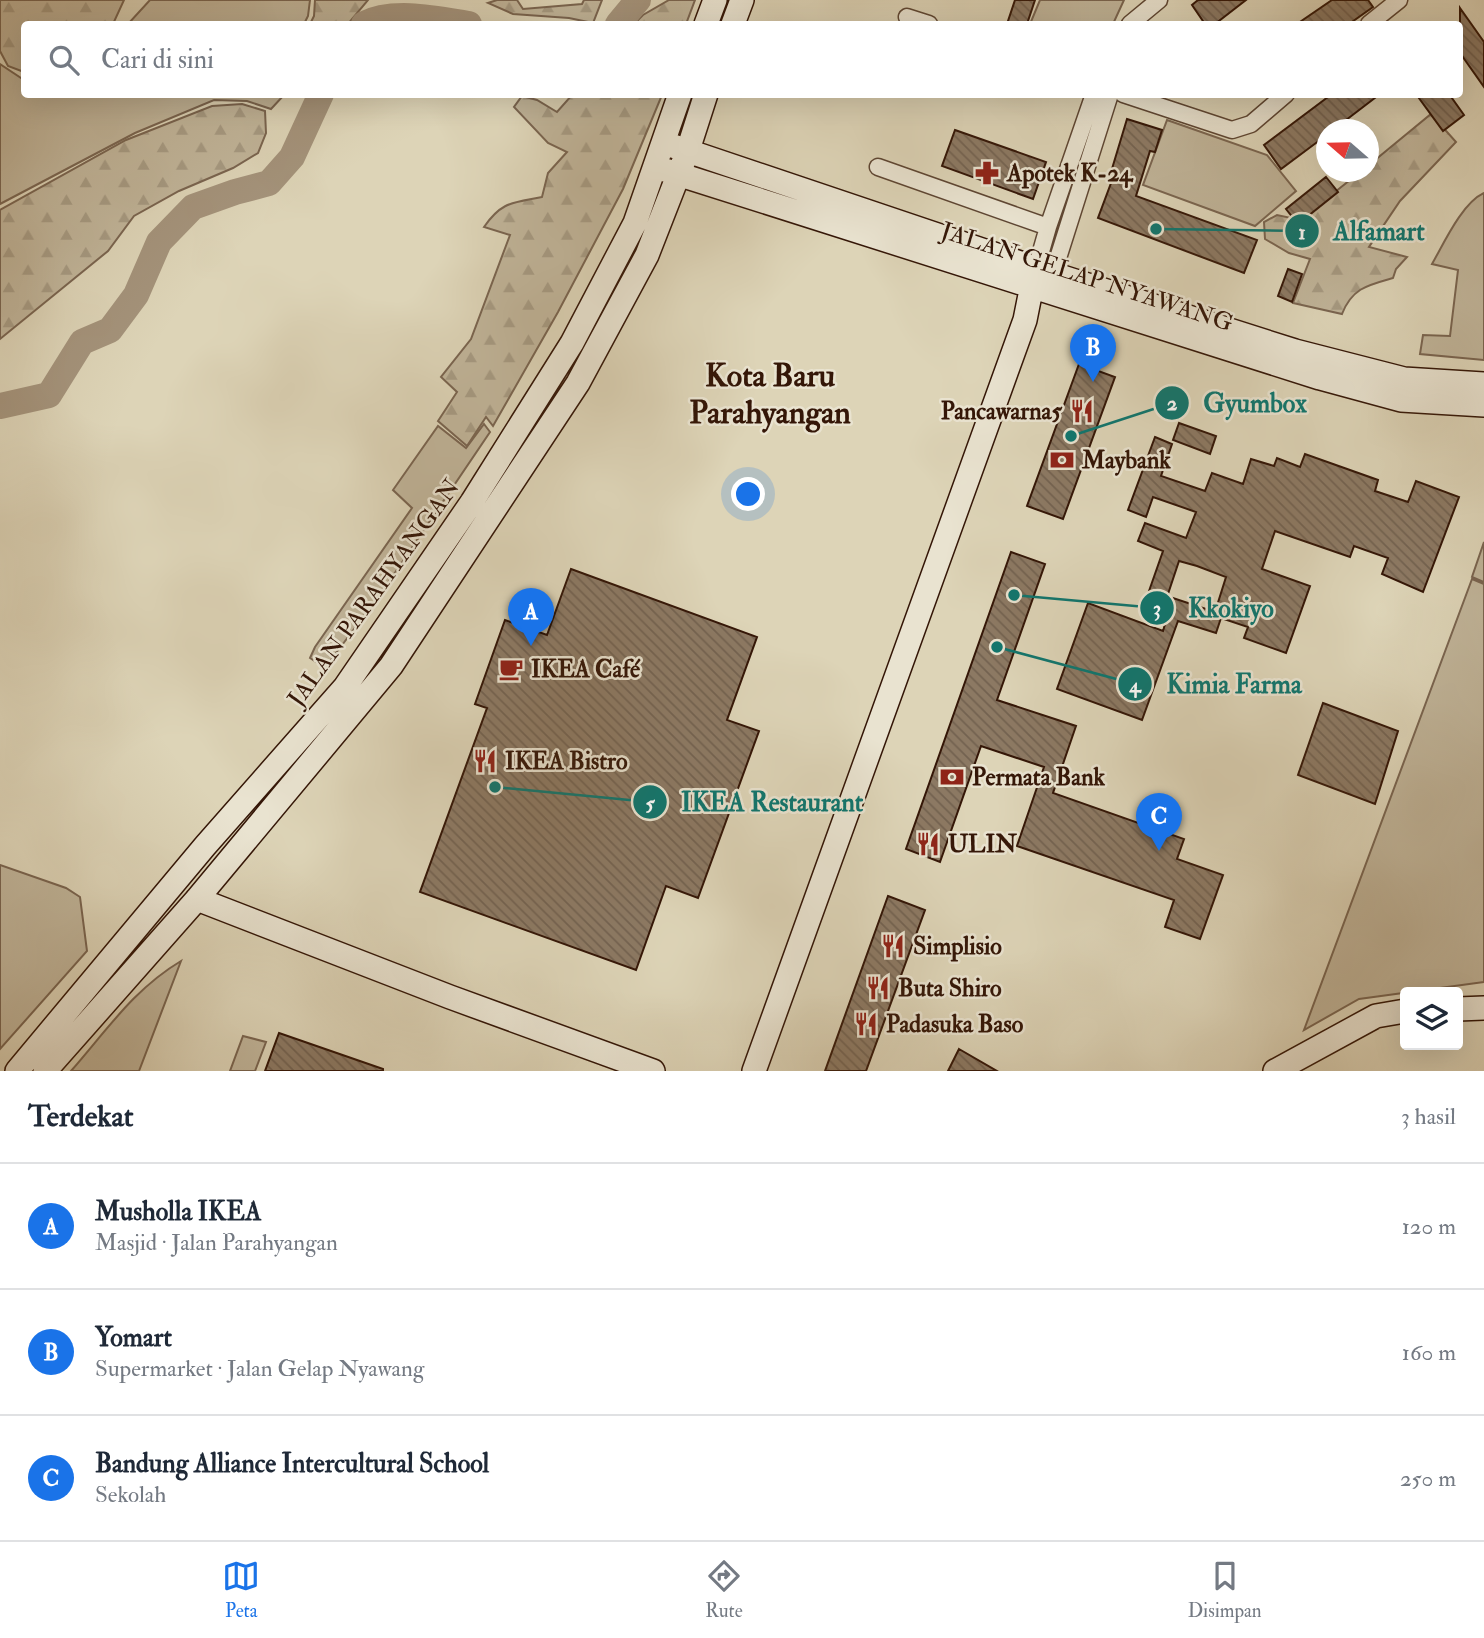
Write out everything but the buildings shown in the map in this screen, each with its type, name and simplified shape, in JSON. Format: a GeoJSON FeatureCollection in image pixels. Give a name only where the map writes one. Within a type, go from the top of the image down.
{"type":"FeatureCollection","features":[{"type":"Feature","properties":{"kind":"street"},"geometry":{"type":"LineString","coordinates":[[707,21],[715,0]]}},
{"type":"Feature","properties":{"kind":"street"},"geometry":{"type":"LineString","coordinates":[[734,21],[742,0]]}},
{"type":"Feature","properties":{"kind":"street"},"geometry":{"type":"LineString","coordinates":[[1134,21],[1159,0]]}},
{"type":"Feature","properties":{"kind":"street"},"geometry":{"type":"LineString","coordinates":[[1373,21],[1399,0]]}},
{"type":"Feature","properties":{"kind":"street"},"geometry":{"type":"LineString","coordinates":[[907,17],[920,21]]}},
{"type":"Feature","properties":{"kind":"street","name":"JALAN PARAHYANGAN"},"geometry":{"type":"LineString","coordinates":[[45,1071],[197,899],[354,694],[572,343],[635,223],[679,98]]}},
{"type":"Feature","properties":{"kind":"street","name":"JALAN PARAHYANGAN"},"geometry":{"type":"LineString","coordinates":[[17,1071],[205,846],[354,694],[391,666],[578,383],[647,255],[680,174],[705,98]]}},
{"type":"Feature","properties":{"kind":"street"},"geometry":{"type":"LineString","coordinates":[[1042,281],[1048,227],[1093,98]]}},
{"type":"Feature","properties":{"kind":"street"},"geometry":{"type":"LineString","coordinates":[[754,1071],[1025,320],[1042,281],[1109,98]]}},
{"type":"Feature","properties":{"kind":"street"},"geometry":{"type":"LineString","coordinates":[[1136,98],[1232,130],[1251,124],[1281,98]]}},
{"type":"Feature","properties":{"kind":"street"},"geometry":{"type":"LineString","coordinates":[[664,143],[688,150]]}},
{"type":"Feature","properties":{"kind":"street","name":"JALAN GELAP NYAWANG"},"geometry":{"type":"LineString","coordinates":[[688,150],[1287,369],[1401,400],[1484,405]]}},
{"type":"Feature","properties":{"kind":"street"},"geometry":{"type":"LineString","coordinates":[[655,167],[680,174]]}},
{"type":"Feature","properties":{"kind":"street"},"geometry":{"type":"LineString","coordinates":[[878,167],[1048,227]]}},
{"type":"Feature","properties":{"kind":"street","name":"JALAN GELAP NYAWANG"},"geometry":{"type":"LineString","coordinates":[[680,174],[1042,281],[1359,369],[1404,379],[1484,384]]}},
{"type":"Feature","properties":{"kind":"street"},"geometry":{"type":"LineString","coordinates":[[197,899],[450,997],[653,1071]]}},
{"type":"Feature","properties":{"kind":"street"},"geometry":{"type":"LineString","coordinates":[[1463,1009],[1484,1008]]}},
{"type":"Feature","properties":{"kind":"street"},"geometry":{"type":"LineString","coordinates":[[1275,1071],[1376,1016],[1400,1012]]}},
{"type":"Feature","properties":{"kind":"green space"},"geometry":{"type":"Polygon","coordinates":[[[0,0],[124,0],[114,21],[21,21],[21,71],[8,66],[0,51],[0,0]]]}},
{"type":"Feature","properties":{"kind":"green space"},"geometry":{"type":"Polygon","coordinates":[[[150,0],[310,0],[306,21],[131,21],[150,0]]]}},
{"type":"Feature","properties":{"kind":"green space"},"geometry":{"type":"Polygon","coordinates":[[[315,0],[368,0],[350,21],[312,21],[315,0]]]}},
{"type":"Feature","properties":{"kind":"green space"},"geometry":{"type":"Polygon","coordinates":[[[517,0],[523,9],[602,0],[594,21],[513,14],[488,3],[517,0]]]}},
{"type":"Feature","properties":{"kind":"green space"},"geometry":{"type":"Polygon","coordinates":[[[669,0],[695,0],[687,21],[637,21],[669,0]]]}},
{"type":"Feature","properties":{"kind":"green space"},"geometry":{"type":"Polygon","coordinates":[[[1040,0],[1124,0],[1114,21],[1031,21],[1040,0]]]}},
{"type":"Feature","properties":{"kind":"green space"},"geometry":{"type":"Polygon","coordinates":[[[0,64],[21,78],[21,98],[281,98],[271,109],[247,101],[214,100],[135,133],[0,204],[0,64]]]}},
{"type":"Feature","properties":{"kind":"green space"},"geometry":{"type":"Polygon","coordinates":[[[521,98],[530,98],[557,112],[569,98],[661,98],[623,189],[558,312],[493,426],[486,417],[467,446],[438,421],[457,392],[441,377],[471,339],[510,235],[484,227],[490,218],[509,204],[542,197],[548,173],[567,152],[548,143],[514,107],[521,98]]]}},
{"type":"Feature","properties":{"kind":"green space"},"geometry":{"type":"Polygon","coordinates":[[[242,104],[265,111],[266,133],[258,153],[134,216],[108,251],[0,339],[0,210],[126,140],[212,106],[242,104]]]}},
{"type":"Feature","properties":{"kind":"green space"},"geometry":{"type":"Polygon","coordinates":[[[1431,114],[1456,142],[1400,201],[1369,247],[1407,257],[1396,269],[1393,278],[1356,293],[1342,314],[1293,303],[1310,259],[1289,253],[1265,239],[1264,222],[1277,215],[1300,220],[1348,182],[1379,182],[1379,157],[1431,114]]]}},
{"type":"Feature","properties":{"kind":"green space"},"geometry":{"type":"Polygon","coordinates":[[[1167,120],[1267,155],[1296,191],[1255,226],[1143,185],[1167,120]]]}},
{"type":"Feature","properties":{"kind":"green space"},"geometry":{"type":"Polygon","coordinates":[[[1484,193],[1484,360],[1420,354],[1423,335],[1450,336],[1458,270],[1432,264],[1461,214],[1484,193]]]}},
{"type":"Feature","properties":{"kind":"green space"},"geometry":{"type":"Polygon","coordinates":[[[484,424],[490,432],[386,586],[325,668],[310,658],[412,508],[393,490],[438,426],[466,448],[484,424]]]}},
{"type":"Feature","properties":{"kind":"green space"},"geometry":{"type":"Polygon","coordinates":[[[1484,542],[1484,582],[1472,577],[1484,542]]]}},
{"type":"Feature","properties":{"kind":"green space"},"geometry":{"type":"Polygon","coordinates":[[[1472,579],[1484,584],[1484,982],[1447,987],[1400,987],[1400,993],[1359,999],[1304,1030],[1472,579]]]}},
{"type":"Feature","properties":{"kind":"green space"},"geometry":{"type":"Polygon","coordinates":[[[0,865],[66,888],[80,897],[87,951],[0,1049],[0,865]]]}},
{"type":"Feature","properties":{"kind":"green space"},"geometry":{"type":"Polygon","coordinates":[[[181,961],[139,1071],[71,1071],[135,997],[181,961]]]}},
{"type":"Feature","properties":{"kind":"green space"},"geometry":{"type":"Polygon","coordinates":[[[243,1036],[266,1042],[255,1071],[230,1071],[243,1036]]]}},
{"type":"Feature","properties":{"kind":"waterway"},"geometry":{"type":"LineString","coordinates":[[620,21],[638,0]]}},
{"type":"Feature","properties":{"kind":"waterway"},"geometry":{"type":"LineString","coordinates":[[371,21],[402,16],[450,21]]}},
{"type":"Feature","properties":{"kind":"waterway"},"geometry":{"type":"LineString","coordinates":[[0,406],[49,395],[82,342],[110,330],[136,295],[159,242],[193,207],[269,183],[292,157],[319,98]]}},
{"type":"Feature","properties":{"kind":"place","name":"Apotek K-24"},"geometry":{"type":"Point","coordinates":[987,173]}},
{"type":"Feature","properties":{"kind":"place","name":"Alfamart"},"geometry":{"type":"Point","coordinates":[1156,229]}},
{"type":"Feature","properties":{"kind":"place","name":"Yomart"},"geometry":{"type":"Point","coordinates":[1093,382]}},
{"type":"Feature","properties":{"kind":"place","name":"Pancawarna5"},"geometry":{"type":"Point","coordinates":[1082,411]}},
{"type":"Feature","properties":{"kind":"place","name":"Gyumbox"},"geometry":{"type":"Point","coordinates":[1071,436]}},
{"type":"Feature","properties":{"kind":"place","name":"Maybank"},"geometry":{"type":"Point","coordinates":[1062,460]}},
{"type":"Feature","properties":{"kind":"place","name":"Kkokiyo"},"geometry":{"type":"Point","coordinates":[1014,595]}},
{"type":"Feature","properties":{"kind":"place","name":"Musholla IKEA"},"geometry":{"type":"Point","coordinates":[531,646]}},
{"type":"Feature","properties":{"kind":"place","name":"Kimia Farma"},"geometry":{"type":"Point","coordinates":[997,647]}},
{"type":"Feature","properties":{"kind":"place","name":"IKEA Café"},"geometry":{"type":"Point","coordinates":[511,669]}},
{"type":"Feature","properties":{"kind":"place","name":"IKEA Bistro"},"geometry":{"type":"Point","coordinates":[485,761]}},
{"type":"Feature","properties":{"kind":"place","name":"Permata Bank"},"geometry":{"type":"Point","coordinates":[952,777]}},
{"type":"Feature","properties":{"kind":"place","name":"IKEA Restaurant"},"geometry":{"type":"Point","coordinates":[495,787]}},
{"type":"Feature","properties":{"kind":"place","name":"ULIN"},"geometry":{"type":"Point","coordinates":[928,844]}},
{"type":"Feature","properties":{"kind":"place","name":"Bandung Alliance Intercultural School"},"geometry":{"type":"Point","coordinates":[1159,851]}},
{"type":"Feature","properties":{"kind":"place","name":"Simplisio"},"geometry":{"type":"Point","coordinates":[893,946]}},
{"type":"Feature","properties":{"kind":"place","name":"Buta Shiro"},"geometry":{"type":"Point","coordinates":[878,988]}},
{"type":"Feature","properties":{"kind":"place","name":"Padasuka Baso"},"geometry":{"type":"Point","coordinates":[866,1024]}},
{"type":"Feature","properties":{"kind":"district","name":"Kota Baru Parahyangan"},"geometry":{"type":"Point","coordinates":[770,394]}}]}
